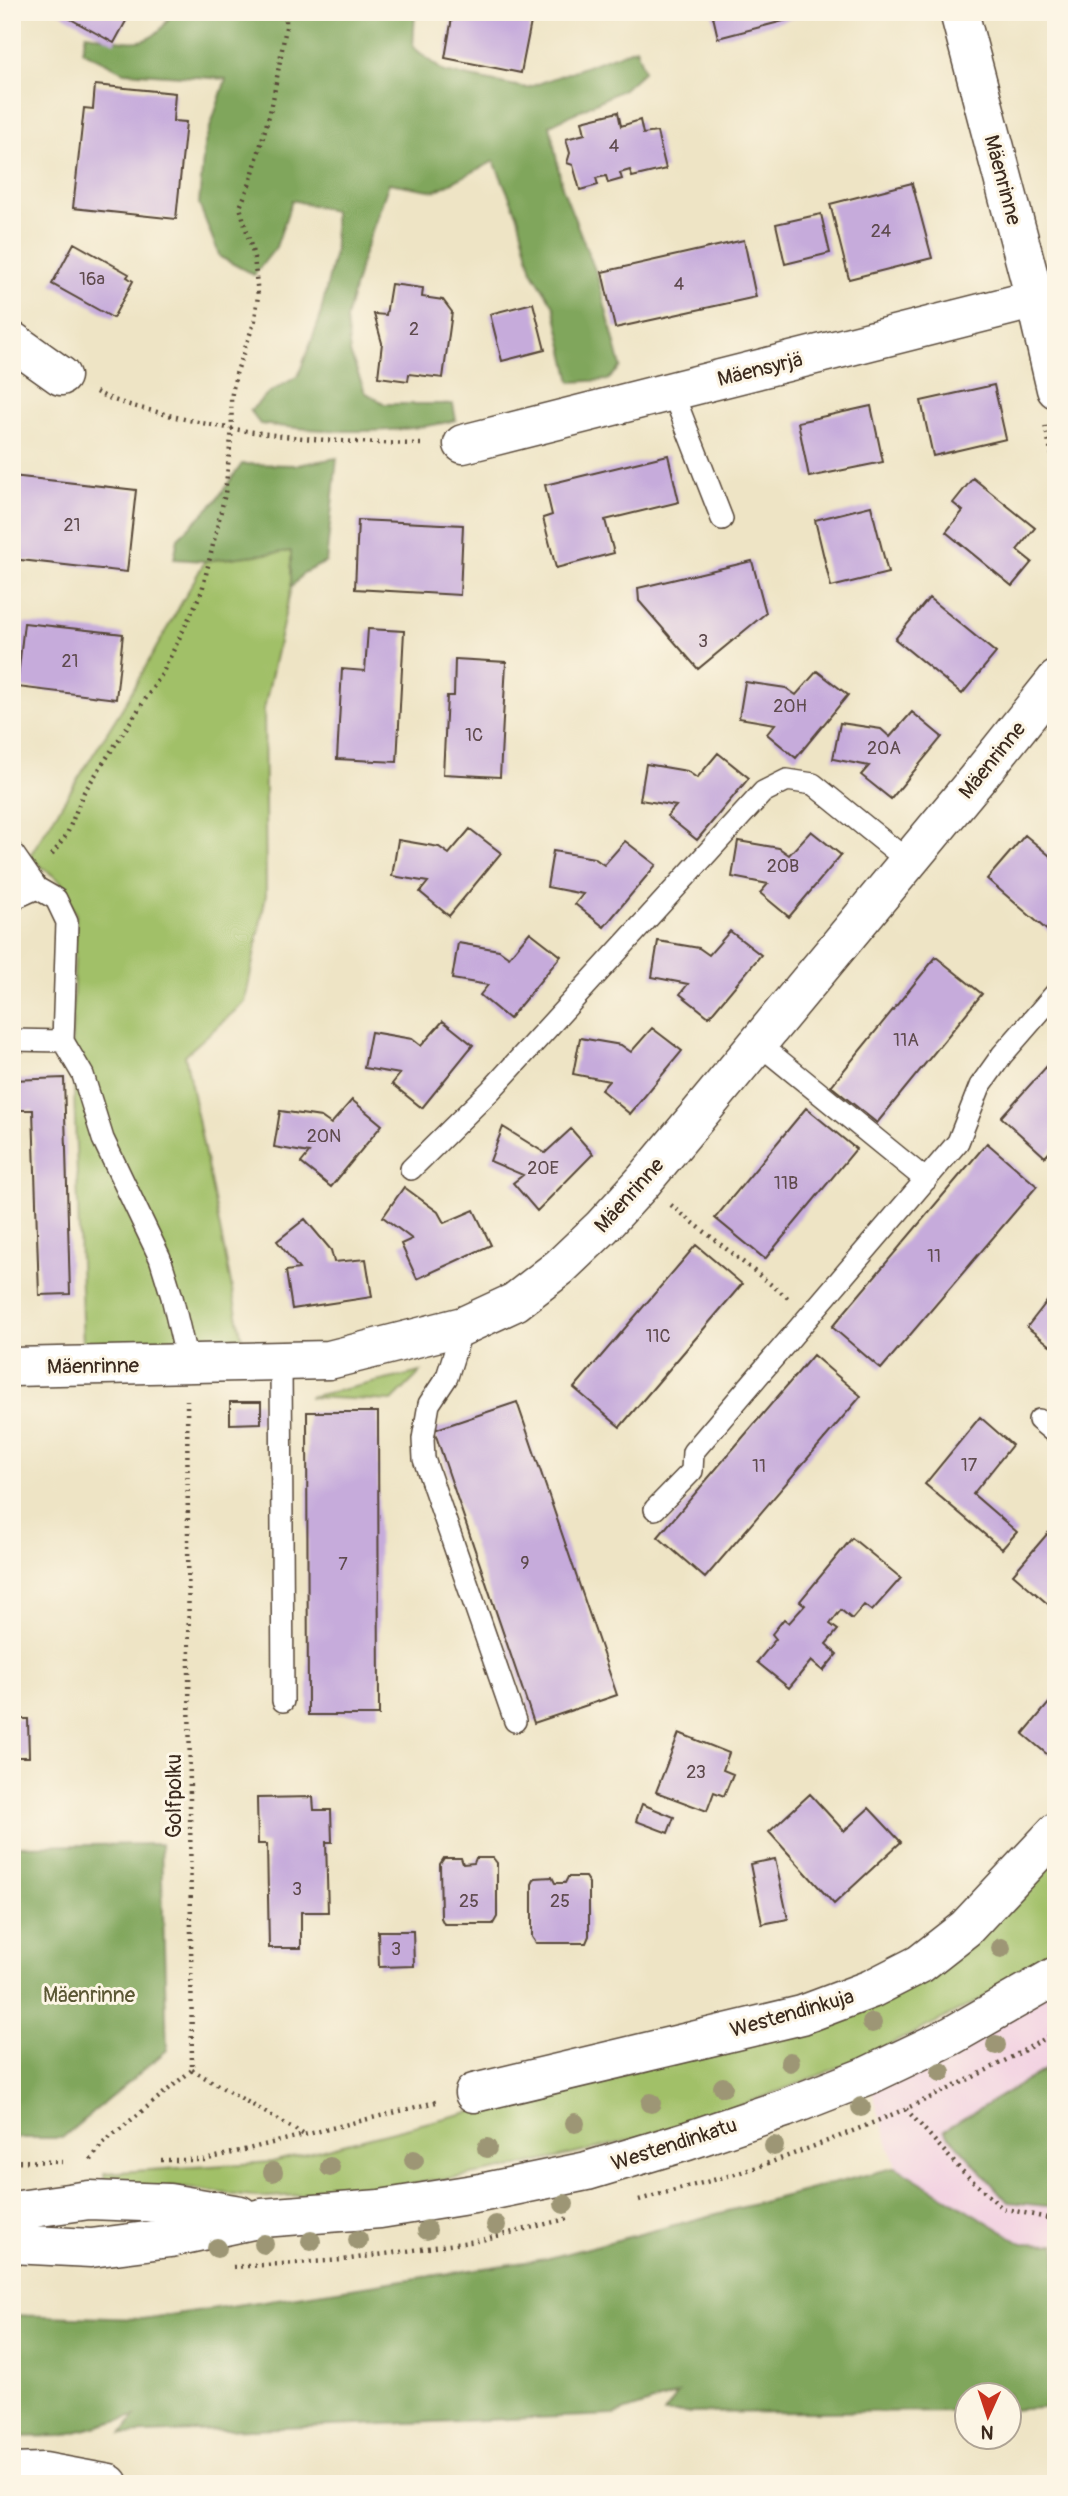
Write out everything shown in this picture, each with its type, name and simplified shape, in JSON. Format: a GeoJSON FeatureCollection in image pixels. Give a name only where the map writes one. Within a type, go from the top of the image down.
{"type":"FeatureCollection","features":[{"type":"Feature","properties":{"kind":"main road","name":"Mäenrinne"},"geometry":{"type":"LineString","coordinates":[[959,12],[1045,297],[1056,389]]}},
{"type":"Feature","properties":{"kind":"main road","name":"Mäensyrjä"},"geometry":{"type":"LineString","coordinates":[[463,444],[1045,297]]}},
{"type":"Feature","properties":{"kind":"main road"},"geometry":{"type":"LineString","coordinates":[[12,341],[61,376]]}},
{"type":"Feature","properties":{"kind":"main road","name":"Mäenrinne"},"geometry":{"type":"LineString","coordinates":[[12,1367],[187,1382],[281,1363],[329,1360],[463,1326],[515,1302],[560,1267],[602,1227],[642,1183],[1056,680]]}},
{"type":"Feature","properties":{"kind":"main road","name":"Westendinkuja"},"geometry":{"type":"LineString","coordinates":[[474,2093],[802,2015],[871,1989],[920,1964],[966,1928],[1056,1832]]}},
{"type":"Feature","properties":{"kind":"main road","name":"Westendinkatu"},"geometry":{"type":"LineString","coordinates":[[12,2244],[92,2248],[170,2238],[262,2218],[380,2209],[480,2193],[587,2171],[785,2108],[867,2076],[951,2036],[1056,1976]]}},
{"type":"Feature","properties":{"kind":"main road","name":"Westendinkatu"},"geometry":{"type":"LineString","coordinates":[[12,2211],[89,2200],[169,2203],[262,2218]]}},
{"type":"Feature","properties":{"kind":"main road"},"geometry":{"type":"LineString","coordinates":[[12,2473],[44,2472],[109,2484]]}},
{"type":"Feature","properties":{"kind":"lane"},"geometry":{"type":"LineString","coordinates":[[672,391],[722,519]]}},
{"type":"Feature","properties":{"kind":"lane"},"geometry":{"type":"LineString","coordinates":[[411,1169],[491,1090],[763,792],[787,780],[813,784],[908,861]]}},
{"type":"Feature","properties":{"kind":"lane"},"geometry":{"type":"LineString","coordinates":[[12,852],[37,888],[56,898],[67,922],[63,1041],[83,1075],[103,1139],[160,1258],[172,1297],[187,1382]]}},
{"type":"Feature","properties":{"kind":"lane"},"geometry":{"type":"LineString","coordinates":[[12,903],[15,898],[37,888]]}},
{"type":"Feature","properties":{"kind":"lane"},"geometry":{"type":"LineString","coordinates":[[655,1510],[692,1471],[693,1452],[958,1142],[980,1086],[1002,1055],[1056,993]]}},
{"type":"Feature","properties":{"kind":"lane"},"geometry":{"type":"LineString","coordinates":[[12,1040],[63,1041]]}},
{"type":"Feature","properties":{"kind":"lane"},"geometry":{"type":"LineString","coordinates":[[759,1044],[926,1180]]}},
{"type":"Feature","properties":{"kind":"lane"},"geometry":{"type":"LineString","coordinates":[[463,1326],[447,1377],[429,1404],[423,1439],[424,1459],[515,1721]]}},
{"type":"Feature","properties":{"kind":"lane"},"geometry":{"type":"LineString","coordinates":[[281,1363],[283,1701]]}},
{"type":"Feature","properties":{"kind":"lane"},"geometry":{"type":"LineString","coordinates":[[1039,1420],[1056,1434]]}},
{"type":"Feature","properties":{"kind":"path"},"geometry":{"type":"LineString","coordinates":[[37,888],[52,854],[67,834],[84,792],[162,674],[202,591],[225,494],[236,374],[255,320],[258,295],[254,257],[240,207],[250,183],[272,105],[286,27],[286,12]]}},
{"type":"Feature","properties":{"kind":"path"},"geometry":{"type":"LineString","coordinates":[[61,376],[111,400],[191,421],[283,437],[366,443],[463,444]]}},
{"type":"Feature","properties":{"kind":"path"},"geometry":{"type":"LineString","coordinates":[[642,1183],[810,1316]]}},
{"type":"Feature","properties":{"kind":"path","name":"Golfpolku"},"geometry":{"type":"LineString","coordinates":[[187,1382],[192,2070]]}},
{"type":"Feature","properties":{"kind":"path"},"geometry":{"type":"LineString","coordinates":[[103,2162],[90,2162],[102,2144],[192,2070],[303,2134]]}},
{"type":"Feature","properties":{"kind":"path"},"geometry":{"type":"LineString","coordinates":[[153,2161],[204,2160],[474,2093]]}},
{"type":"Feature","properties":{"kind":"path"},"geometry":{"type":"LineString","coordinates":[[906,2109],[961,2170],[1002,2208],[1046,2220],[1056,2220]]}},
{"type":"Feature","properties":{"kind":"path"},"geometry":{"type":"LineString","coordinates":[[12,2161],[64,2162]]}},
{"type":"Feature","properties":{"kind":"shaded area"},"geometry":{"type":"Polygon","coordinates":[[[1056,1975],[1056,2244],[1023,2243],[896,2167],[867,2076],[1056,1975]]]}},
{"type":"Feature","properties":{"kind":"green space"},"geometry":{"type":"Polygon","coordinates":[[[172,12],[415,12],[413,47],[444,72],[527,88],[636,48],[644,71],[624,89],[550,125],[562,187],[597,275],[621,367],[608,380],[571,382],[554,306],[532,271],[518,216],[494,161],[435,191],[389,183],[362,259],[346,319],[350,353],[365,392],[385,404],[453,404],[456,420],[408,428],[358,431],[260,424],[250,411],[267,394],[298,376],[319,321],[335,251],[334,211],[292,200],[276,247],[254,275],[220,257],[199,204],[204,146],[226,79],[124,72],[82,51],[86,34],[124,41],[146,39],[164,26],[172,12]]]}},
{"type":"Feature","properties":{"kind":"green space"},"geometry":{"type":"Polygon","coordinates":[[[337,458],[326,562],[303,573],[291,588],[291,551],[205,561],[174,559],[178,538],[215,502],[242,464],[297,465],[337,458]]]}},
{"type":"Feature","properties":{"kind":"green space"},"geometry":{"type":"Polygon","coordinates":[[[291,551],[291,588],[264,709],[266,895],[245,1002],[185,1055],[242,1339],[83,1348],[72,1034],[76,915],[60,881],[29,857],[123,707],[205,561],[291,551]]]}},
{"type":"Feature","properties":{"kind":"green space"},"geometry":{"type":"Polygon","coordinates":[[[421,1372],[392,1401],[309,1397],[421,1372]]]}},
{"type":"Feature","properties":{"kind":"green space","name":"Mäenrinne"},"geometry":{"type":"Polygon","coordinates":[[[161,1844],[167,2050],[62,2138],[12,2138],[12,1846],[161,1844]]]}},
{"type":"Feature","properties":{"kind":"green space"},"geometry":{"type":"Polygon","coordinates":[[[1056,1853],[1056,1958],[981,2000],[903,2038],[744,2104],[687,2123],[569,2155],[509,2168],[389,2187],[257,2197],[183,2188],[104,2187],[104,2173],[272,2162],[832,2020],[1056,1853]]]}},
{"type":"Feature","properties":{"kind":"green space"},"geometry":{"type":"Polygon","coordinates":[[[1056,2063],[1056,2207],[1008,2202],[944,2130],[1056,2063]]]}},
{"type":"Feature","properties":{"kind":"green space"},"geometry":{"type":"Polygon","coordinates":[[[896,2167],[1022,2243],[1056,2244],[1056,2407],[1023,2409],[1023,2380],[953,2380],[953,2411],[664,2413],[678,2394],[614,2415],[122,2434],[135,2416],[61,2436],[12,2437],[12,2315],[142,2319],[545,2259],[896,2167]]]}},
{"type":"Feature","properties":{"kind":"building"},"geometry":{"type":"Polygon","coordinates":[[[58,12],[131,12],[114,43],[58,12]]]}},
{"type":"Feature","properties":{"kind":"building"},"geometry":{"type":"Polygon","coordinates":[[[453,12],[533,12],[521,73],[445,58],[453,12]]]}},
{"type":"Feature","properties":{"kind":"building"},"geometry":{"type":"Polygon","coordinates":[[[712,12],[814,12],[814,13],[718,38],[712,12]]]}},
{"type":"Feature","properties":{"kind":"building"},"geometry":{"type":"Polygon","coordinates":[[[95,85],[175,93],[173,121],[186,122],[176,219],[73,208],[84,108],[93,109],[95,85]]]}},
{"type":"Feature","properties":{"kind":"building"},"geometry":{"type":"Polygon","coordinates":[[[618,112],[621,126],[640,120],[643,134],[657,132],[666,169],[632,177],[630,170],[620,173],[622,179],[608,183],[606,176],[596,178],[598,185],[580,190],[573,165],[567,163],[570,153],[566,139],[585,134],[582,121],[618,112]]]}},
{"type":"Feature","properties":{"kind":"building"},"geometry":{"type":"Polygon","coordinates":[[[912,183],[932,258],[849,279],[830,204],[912,183]]]}},
{"type":"Feature","properties":{"kind":"building"},"geometry":{"type":"Polygon","coordinates":[[[821,214],[830,253],[785,264],[776,224],[821,214]]]}},
{"type":"Feature","properties":{"kind":"building"},"geometry":{"type":"Polygon","coordinates":[[[744,240],[756,297],[615,328],[602,272],[744,240]]]}},
{"type":"Feature","properties":{"kind":"building"},"geometry":{"type":"Polygon","coordinates":[[[74,243],[129,274],[127,277],[133,281],[113,318],[52,284],[74,243]]]}},
{"type":"Feature","properties":{"kind":"building"},"geometry":{"type":"Polygon","coordinates":[[[391,284],[423,288],[422,297],[443,300],[452,312],[443,378],[409,374],[408,381],[378,377],[382,343],[374,314],[386,315],[391,284]]]}},
{"type":"Feature","properties":{"kind":"building"},"geometry":{"type":"Polygon","coordinates":[[[533,303],[545,350],[502,361],[490,314],[533,303]]]}},
{"type":"Feature","properties":{"kind":"building"},"geometry":{"type":"Polygon","coordinates":[[[994,385],[1006,439],[933,456],[921,401],[994,385]]]}},
{"type":"Feature","properties":{"kind":"building"},"geometry":{"type":"Polygon","coordinates":[[[871,406],[883,462],[809,477],[798,422],[871,406]]]}},
{"type":"Feature","properties":{"kind":"building"},"geometry":{"type":"Polygon","coordinates":[[[668,455],[679,502],[605,520],[614,553],[556,568],[543,518],[552,515],[545,485],[668,455]]]}},
{"type":"Feature","properties":{"kind":"building"},"geometry":{"type":"Polygon","coordinates":[[[12,476],[136,490],[127,572],[12,559],[12,476]]]}},
{"type":"Feature","properties":{"kind":"building"},"geometry":{"type":"Polygon","coordinates":[[[973,478],[1035,528],[1017,550],[1032,562],[1012,586],[946,532],[963,511],[953,503],[973,478]]]}},
{"type":"Feature","properties":{"kind":"building"},"geometry":{"type":"Polygon","coordinates":[[[871,506],[888,573],[831,587],[815,520],[871,506]]]}},
{"type":"Feature","properties":{"kind":"building"},"geometry":{"type":"Polygon","coordinates":[[[358,520],[463,525],[460,595],[355,589],[358,520]]]}},
{"type":"Feature","properties":{"kind":"building"},"geometry":{"type":"Polygon","coordinates":[[[752,561],[766,613],[698,669],[639,601],[638,588],[752,561]]]}},
{"type":"Feature","properties":{"kind":"building"},"geometry":{"type":"Polygon","coordinates":[[[929,598],[996,653],[962,694],[895,639],[929,598]]]}},
{"type":"Feature","properties":{"kind":"building"},"geometry":{"type":"Polygon","coordinates":[[[24,623],[123,634],[116,699],[17,687],[24,623]]]}},
{"type":"Feature","properties":{"kind":"building"},"geometry":{"type":"Polygon","coordinates":[[[368,629],[404,631],[397,762],[337,759],[342,669],[365,671],[368,629]]]}},
{"type":"Feature","properties":{"kind":"building"},"geometry":{"type":"Polygon","coordinates":[[[455,659],[506,662],[500,777],[443,774],[447,696],[454,696],[455,659]]]}},
{"type":"Feature","properties":{"kind":"building"},"geometry":{"type":"Polygon","coordinates":[[[817,671],[848,695],[796,758],[767,734],[775,724],[739,718],[745,682],[786,688],[796,695],[817,671]]]}},
{"type":"Feature","properties":{"kind":"building"},"geometry":{"type":"Polygon","coordinates":[[[912,712],[942,737],[891,799],[861,775],[869,766],[833,759],[840,723],[881,729],[890,737],[912,712]]]}},
{"type":"Feature","properties":{"kind":"building"},"geometry":{"type":"Polygon","coordinates":[[[718,753],[749,778],[697,840],[667,816],[676,806],[640,800],[646,764],[687,771],[697,778],[718,753]]]}},
{"type":"Feature","properties":{"kind":"building"},"geometry":{"type":"Polygon","coordinates":[[[470,829],[501,853],[449,916],[420,892],[428,882],[392,876],[398,840],[439,847],[449,854],[470,829]]]}},
{"type":"Feature","properties":{"kind":"building"},"geometry":{"type":"Polygon","coordinates":[[[811,831],[841,855],[789,917],[760,893],[768,884],[732,877],[738,841],[779,848],[789,855],[811,831]]]}},
{"type":"Feature","properties":{"kind":"building"},"geometry":{"type":"Polygon","coordinates":[[[1025,835],[1056,861],[1056,938],[987,879],[1025,835]]]}},
{"type":"Feature","properties":{"kind":"building"},"geometry":{"type":"Polygon","coordinates":[[[625,841],[656,865],[604,927],[575,904],[583,894],[547,887],[553,851],[594,858],[604,865],[625,841]]]}},
{"type":"Feature","properties":{"kind":"building"},"geometry":{"type":"Polygon","coordinates":[[[730,931],[761,955],[709,1017],[680,994],[688,984],[652,977],[658,941],[699,948],[709,955],[730,931]]]}},
{"type":"Feature","properties":{"kind":"building"},"geometry":{"type":"Polygon","coordinates":[[[530,932],[561,956],[509,1019],[480,995],[488,985],[452,979],[458,943],[499,950],[509,957],[530,932]]]}},
{"type":"Feature","properties":{"kind":"building"},"geometry":{"type":"Polygon","coordinates":[[[936,957],[982,994],[877,1123],[831,1086],[936,957]]]}},
{"type":"Feature","properties":{"kind":"building"},"geometry":{"type":"Polygon","coordinates":[[[443,1021],[473,1045],[422,1108],[392,1084],[400,1074],[364,1068],[371,1032],[412,1039],[421,1046],[443,1021]]]}},
{"type":"Feature","properties":{"kind":"building"},"geometry":{"type":"Polygon","coordinates":[[[652,1028],[682,1051],[630,1114],[601,1090],[609,1081],[573,1074],[580,1038],[621,1045],[631,1052],[652,1028]]]}},
{"type":"Feature","properties":{"kind":"building"},"geometry":{"type":"Polygon","coordinates":[[[1056,1056],[1056,1145],[1045,1157],[1001,1117],[1056,1056]]]}},
{"type":"Feature","properties":{"kind":"building"},"geometry":{"type":"Polygon","coordinates":[[[64,1078],[70,1294],[39,1295],[33,1110],[12,1110],[12,1080],[64,1078]]]}},
{"type":"Feature","properties":{"kind":"building"},"geometry":{"type":"Polygon","coordinates":[[[352,1100],[382,1125],[331,1187],[301,1163],[309,1153],[274,1147],[280,1111],[321,1117],[331,1124],[352,1100]]]}},
{"type":"Feature","properties":{"kind":"building"},"geometry":{"type":"Polygon","coordinates":[[[806,1108],[856,1149],[765,1259],[715,1218],[806,1108]]]}},
{"type":"Feature","properties":{"kind":"building"},"geometry":{"type":"Polygon","coordinates":[[[503,1127],[545,1153],[571,1129],[593,1154],[537,1211],[513,1183],[523,1175],[490,1161],[503,1127]]]}},
{"type":"Feature","properties":{"kind":"building"},"geometry":{"type":"Polygon","coordinates":[[[987,1143],[1037,1186],[881,1369],[832,1327],[987,1143]]]}},
{"type":"Feature","properties":{"kind":"building"},"geometry":{"type":"Polygon","coordinates":[[[404,1187],[438,1212],[444,1223],[474,1210],[491,1245],[417,1279],[401,1244],[412,1239],[383,1217],[404,1187]]]}},
{"type":"Feature","properties":{"kind":"building"},"geometry":{"type":"Polygon","coordinates":[[[305,1219],[331,1250],[334,1262],[366,1259],[372,1297],[292,1309],[286,1271],[299,1269],[277,1241],[305,1219]]]}},
{"type":"Feature","properties":{"kind":"building"},"geometry":{"type":"Polygon","coordinates":[[[696,1245],[742,1284],[620,1427],[574,1388],[696,1245]]]}},
{"type":"Feature","properties":{"kind":"building"},"geometry":{"type":"Polygon","coordinates":[[[1056,1290],[1056,1350],[1027,1327],[1056,1290]]]}},
{"type":"Feature","properties":{"kind":"building"},"geometry":{"type":"Polygon","coordinates":[[[813,1355],[861,1396],[705,1578],[658,1537],[813,1355]]]}},
{"type":"Feature","properties":{"kind":"building"},"geometry":{"type":"Polygon","coordinates":[[[230,1402],[261,1402],[261,1423],[230,1424],[230,1402]]]}},
{"type":"Feature","properties":{"kind":"building"},"geometry":{"type":"Polygon","coordinates":[[[517,1402],[617,1695],[534,1723],[434,1430],[517,1402]]]}},
{"type":"Feature","properties":{"kind":"building"},"geometry":{"type":"Polygon","coordinates":[[[307,1412],[378,1412],[379,1715],[308,1715],[307,1412]]]}},
{"type":"Feature","properties":{"kind":"building"},"geometry":{"type":"Polygon","coordinates":[[[980,1417],[1012,1445],[973,1494],[1017,1532],[1002,1549],[925,1484],[980,1417]]]}},
{"type":"Feature","properties":{"kind":"building"},"geometry":{"type":"Polygon","coordinates":[[[1048,1533],[1056,1540],[1056,1611],[1013,1574],[1048,1533]]]}},
{"type":"Feature","properties":{"kind":"building"},"geometry":{"type":"Polygon","coordinates":[[[852,1538],[901,1578],[872,1611],[864,1605],[852,1619],[841,1610],[830,1624],[838,1630],[826,1644],[837,1654],[823,1671],[811,1661],[789,1688],[757,1662],[776,1639],[772,1634],[784,1619],[789,1623],[805,1605],[800,1601],[852,1538]]]}},
{"type":"Feature","properties":{"kind":"building"},"geometry":{"type":"Polygon","coordinates":[[[1054,1697],[1056,1745],[1048,1755],[1023,1734],[1054,1697]]]}},
{"type":"Feature","properties":{"kind":"building"},"geometry":{"type":"Polygon","coordinates":[[[12,1719],[28,1719],[29,1757],[12,1757],[12,1719]]]}},
{"type":"Feature","properties":{"kind":"building"},"geometry":{"type":"Polygon","coordinates":[[[679,1733],[729,1753],[723,1770],[733,1774],[724,1796],[714,1792],[707,1811],[656,1792],[679,1733]]]}},
{"type":"Feature","properties":{"kind":"building"},"geometry":{"type":"Polygon","coordinates":[[[810,1794],[844,1831],[869,1808],[901,1842],[834,1904],[769,1832],[810,1794]]]}},
{"type":"Feature","properties":{"kind":"building"},"geometry":{"type":"Polygon","coordinates":[[[313,1797],[314,1810],[331,1810],[332,1842],[326,1842],[328,1912],[301,1912],[301,1948],[269,1948],[267,1844],[258,1844],[257,1798],[313,1797]]]}},
{"type":"Feature","properties":{"kind":"building"},"geometry":{"type":"Polygon","coordinates":[[[642,1804],[674,1817],[668,1833],[636,1821],[642,1804]]]}},
{"type":"Feature","properties":{"kind":"building"},"geometry":{"type":"Polygon","coordinates":[[[444,1858],[461,1858],[463,1864],[474,1863],[476,1858],[493,1858],[497,1863],[497,1917],[493,1924],[444,1924],[441,1918],[440,1864],[444,1858]]]}},
{"type":"Feature","properties":{"kind":"building"},"geometry":{"type":"Polygon","coordinates":[[[775,1859],[788,1919],[762,1924],[750,1864],[775,1859]]]}},
{"type":"Feature","properties":{"kind":"building"},"geometry":{"type":"Polygon","coordinates":[[[552,1877],[555,1883],[565,1883],[568,1877],[585,1877],[589,1883],[589,1936],[586,1943],[536,1943],[532,1937],[532,1884],[535,1878],[552,1877]]]}},
{"type":"Feature","properties":{"kind":"building"},"geometry":{"type":"Polygon","coordinates":[[[378,1931],[413,1931],[414,1966],[379,1967],[378,1931]]]}}]}
